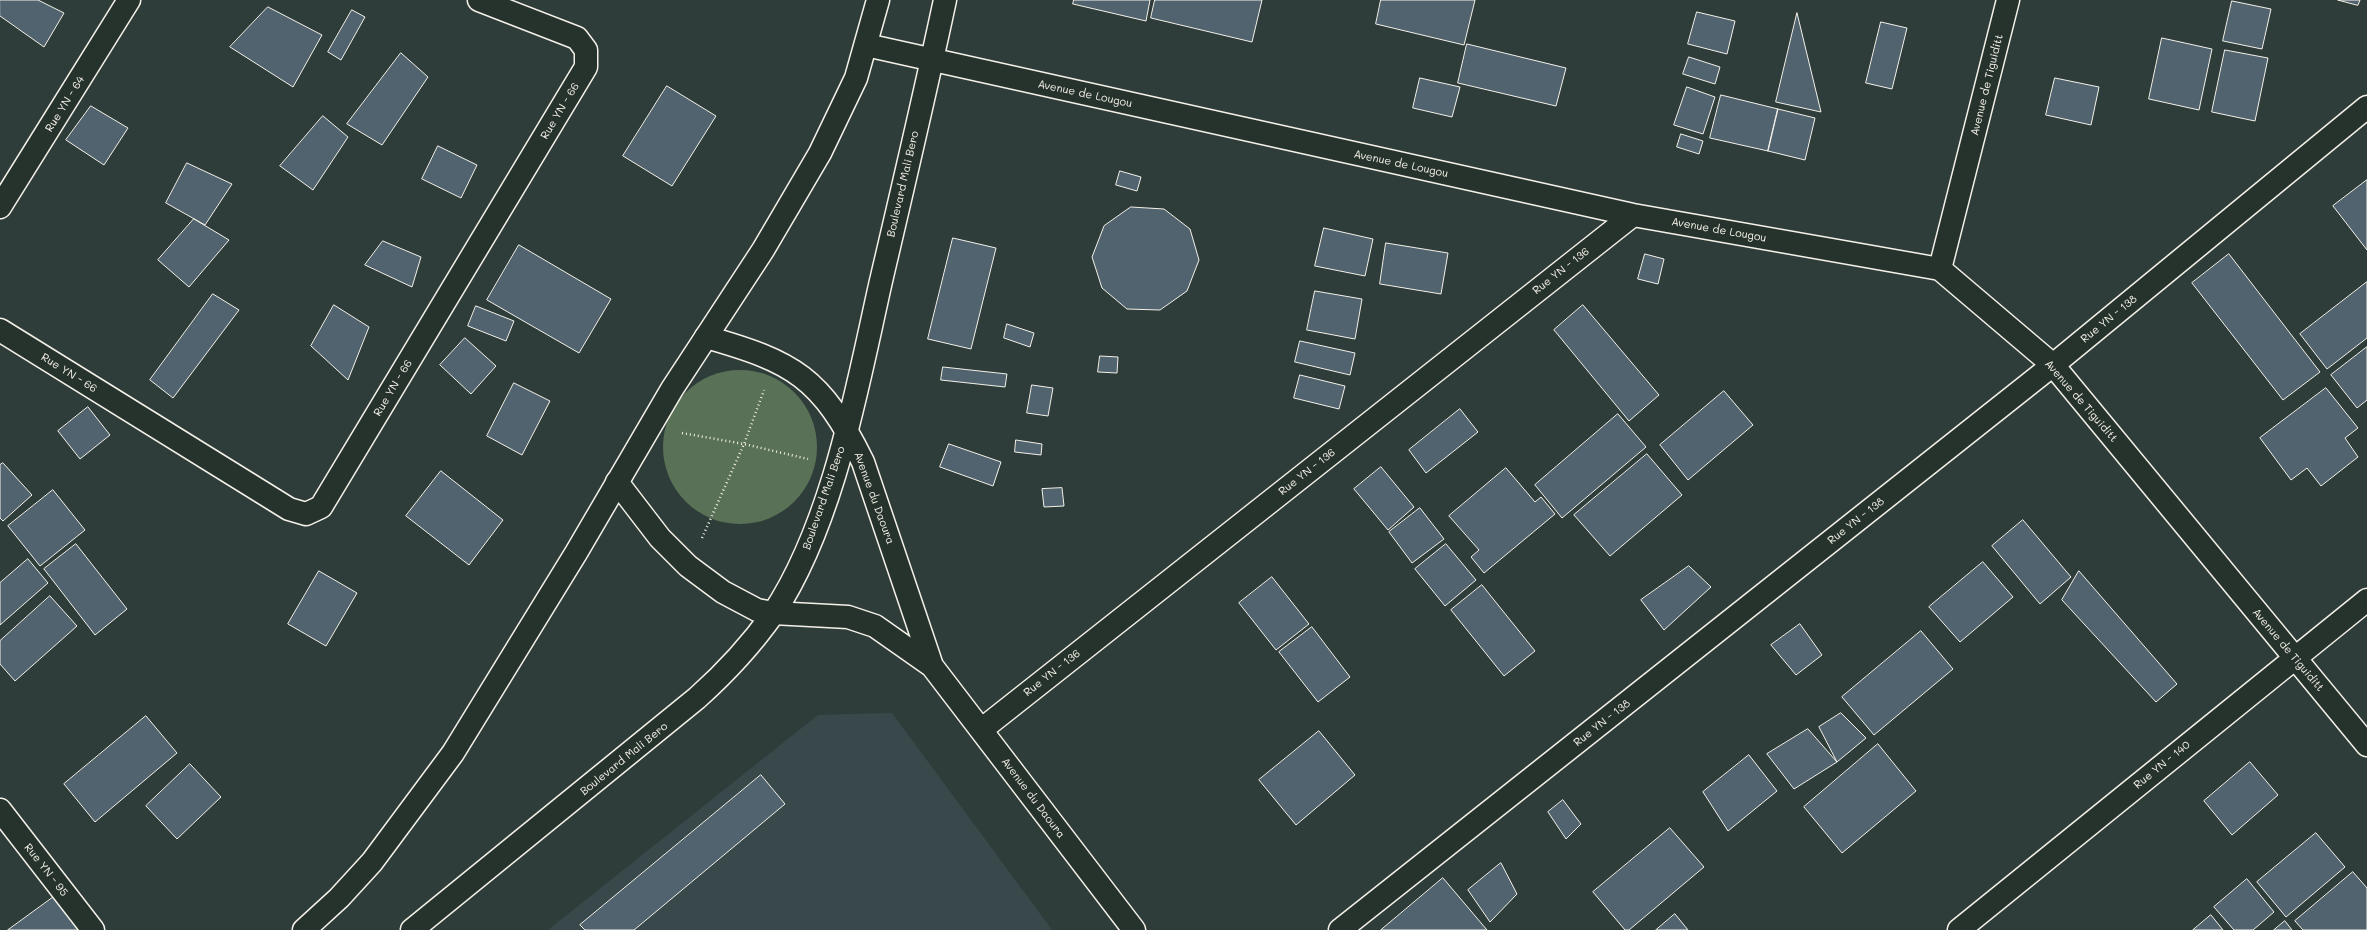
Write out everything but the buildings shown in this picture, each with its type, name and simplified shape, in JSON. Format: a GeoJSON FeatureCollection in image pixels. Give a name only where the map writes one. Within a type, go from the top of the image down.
{"type":"FeatureCollection","features":[{"type":"Feature","properties":{"kind":"street","name":"Rue YN - 64"},"geometry":{"type":"LineString","coordinates":[[0,206],[129,0]]}},
{"type":"Feature","properties":{"kind":"street","name":"Rue YN - 66"},"geometry":{"type":"LineString","coordinates":[[0,330],[289,509],[306,514],[321,507],[586,67],[586,50],[577,38],[479,0]]}},
{"type":"Feature","properties":{"kind":"street"},"geometry":{"type":"LineString","coordinates":[[304,930],[339,898],[372,862],[441,770],[576,553],[649,427],[706,336],[763,250],[820,153],[844,106],[866,45],[878,0]]}},
{"type":"Feature","properties":{"kind":"street","name":"Boulevard Mali Bero"},"geometry":{"type":"LineString","coordinates":[[412,930],[697,698],[737,659],[773,614],[807,548],[830,486],[847,430],[945,0]]}},
{"type":"Feature","properties":{"kind":"street","name":"Avenue de Tiguiditt"},"geometry":{"type":"LineString","coordinates":[[2008,0],[1940,269],[2053,365],[2367,745]]}},
{"type":"Feature","properties":{"kind":"street","name":"Avenue de Lougou"},"geometry":{"type":"LineString","coordinates":[[866,45],[1633,215],[1940,269]]}},
{"type":"Feature","properties":{"kind":"street","name":"Rue YN - 138"},"geometry":{"type":"LineString","coordinates":[[1340,930],[2053,365],[2367,107]]}},
{"type":"Feature","properties":{"kind":"street","name":"Rue YN - 136"},"geometry":{"type":"LineString","coordinates":[[980,730],[1633,215]]}},
{"type":"Feature","properties":{"kind":"street","name":"Avenue du Daoura"},"geometry":{"type":"LineString","coordinates":[[706,336],[776,359],[793,369],[813,385],[826,400],[847,430],[863,462],[932,666]]}},
{"type":"Feature","properties":{"kind":"street","name":"Avenue du Daoura"},"geometry":{"type":"LineString","coordinates":[[617,482],[660,538],[688,566],[723,592],[741,602],[773,614],[848,617],[875,626],[932,666],[1134,930]]}},
{"type":"Feature","properties":{"kind":"street","name":"Rue YN - 140"},"geometry":{"type":"LineString","coordinates":[[1959,930],[2367,600]]}},
{"type":"Feature","properties":{"kind":"street","name":"Rue YN - 95"},"geometry":{"type":"LineString","coordinates":[[0,810],[93,930]]}},
{"type":"Feature","properties":{"kind":"path"},"geometry":{"type":"LineString","coordinates":[[688,566],[744,444],[776,359]]}},
{"type":"Feature","properties":{"kind":"path"},"geometry":{"type":"LineString","coordinates":[[649,427],[744,444],[836,465]]}},
{"type":"Feature","properties":{"kind":"shaded area"},"geometry":{"type":"Polygon","coordinates":[[[892,713],[1052,930],[548,930],[818,715],[892,713]]]}},
{"type":"Feature","properties":{"kind":"green space"},"geometry":{"type":"Polygon","coordinates":[[[732,370],[748,370],[762,373],[776,379],[783,383],[799,398],[808,411],[814,425],[817,447],[814,469],[808,483],[804,490],[789,506],[776,515],[762,521],[748,524],[732,524],[718,521],[697,511],[676,490],[666,469],[663,455],[663,439],[666,425],[676,404],[697,383],[718,373],[732,370]]]}}]}
